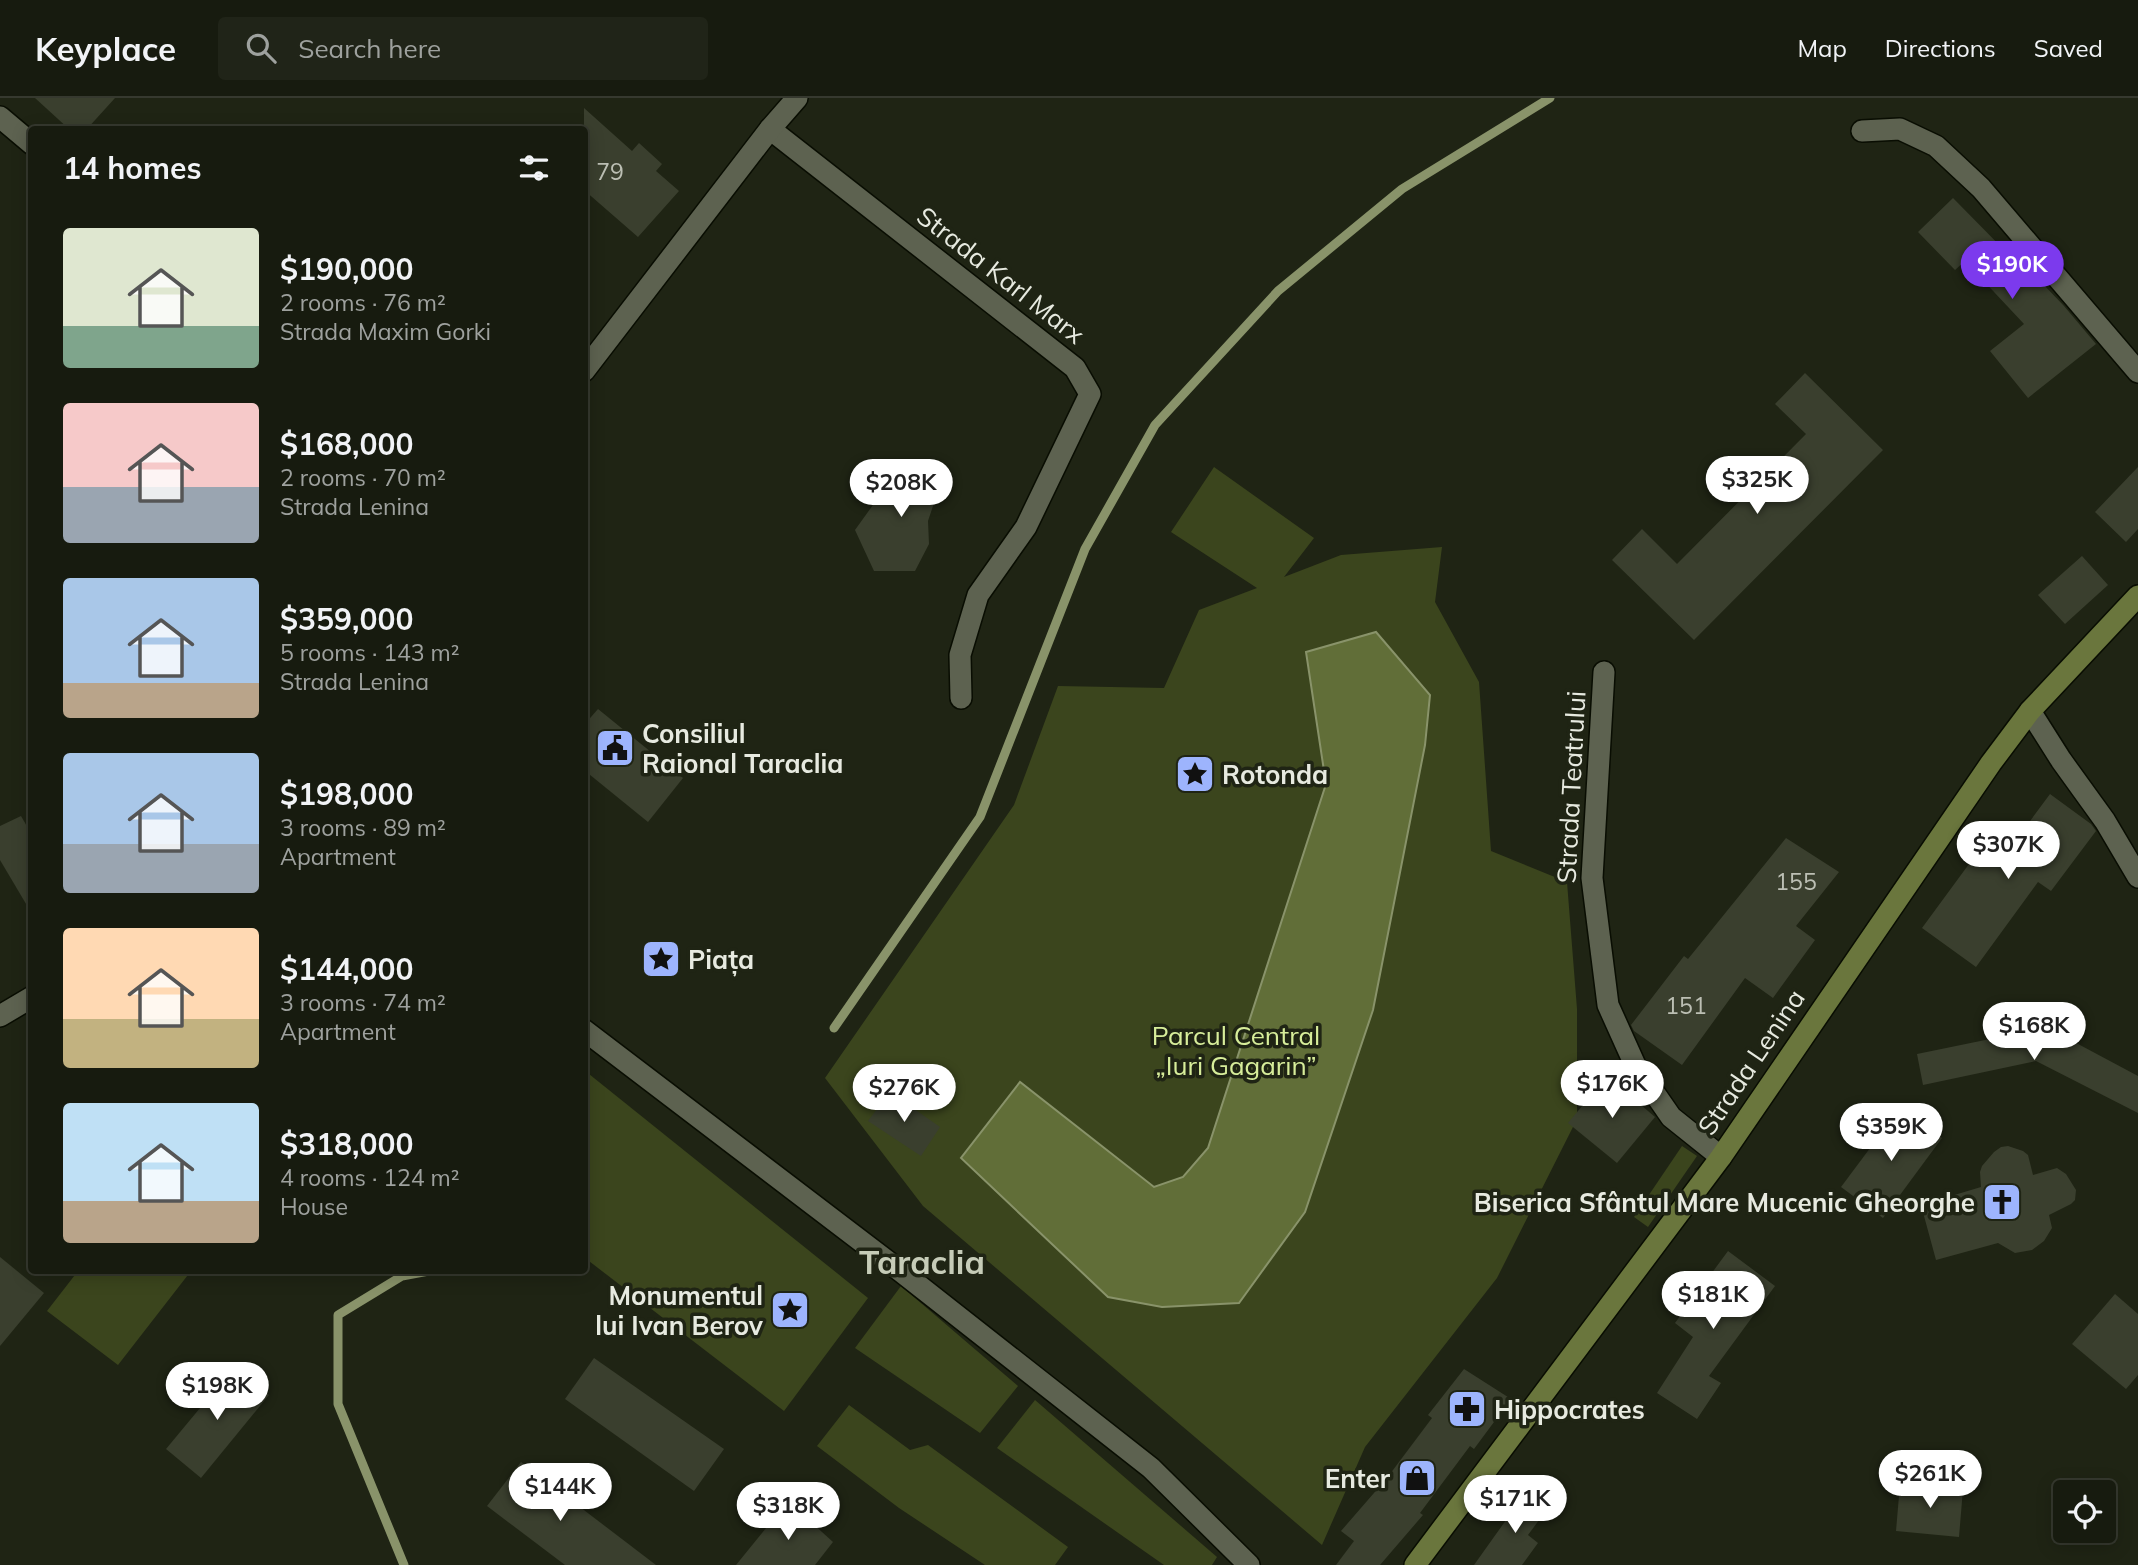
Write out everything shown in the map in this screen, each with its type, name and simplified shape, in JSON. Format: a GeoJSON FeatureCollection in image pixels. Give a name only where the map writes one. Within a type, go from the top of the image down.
{"type":"FeatureCollection","features":[{"type":"Feature","properties":{"kind":"street"},"geometry":{"type":"LineString","coordinates":[[588,366],[770,129],[797,98]]}},
{"type":"Feature","properties":{"kind":"street"},"geometry":{"type":"LineString","coordinates":[[0,117],[28,141]]}},
{"type":"Feature","properties":{"kind":"street","name":"Strada Karl Marx"},"geometry":{"type":"LineString","coordinates":[[770,129],[1076,368],[1090,394],[1026,527],[978,595],[960,655],[961,698]]}},
{"type":"Feature","properties":{"kind":"street"},"geometry":{"type":"LineString","coordinates":[[1862,131],[1900,129],[1936,146],[1981,188],[2138,372]]}},
{"type":"Feature","properties":{"kind":"street","name":"Strada Lenina"},"geometry":{"type":"LineString","coordinates":[[1415,1565],[1721,1157],[1991,763],[2030,711],[2138,596]]}},
{"type":"Feature","properties":{"kind":"street","name":"Strada Teatrului"},"geometry":{"type":"LineString","coordinates":[[1604,672],[1592,878],[1608,1005],[1635,1065],[1671,1117],[1721,1157]]}},
{"type":"Feature","properties":{"kind":"street"},"geometry":{"type":"LineString","coordinates":[[2030,711],[2105,821],[2138,877]]}},
{"type":"Feature","properties":{"kind":"street"},"geometry":{"type":"LineString","coordinates":[[0,1016],[28,999]]}},
{"type":"Feature","properties":{"kind":"street"},"geometry":{"type":"LineString","coordinates":[[588,1033],[1151,1468],[1249,1565]]}},
{"type":"Feature","properties":{"kind":"green space","name":"Parcul Central „Iuri Gagarin”"},"geometry":{"type":"Polygon","coordinates":[[[1214,467],[1314,538],[1284,577],[1341,555],[1442,547],[1435,602],[1479,682],[1491,851],[1567,882],[1577,1009],[1577,1119],[1497,1278],[1365,1447],[1322,1545],[923,1206],[825,1078],[1014,805],[1058,686],[1164,688],[1199,610],[1257,588],[1171,532],[1214,467]]]}},
{"type":"Feature","properties":{"kind":"green space"},"geometry":{"type":"Polygon","coordinates":[[[588,1073],[868,1298],[784,1411],[588,1260],[588,1073]]]}},
{"type":"Feature","properties":{"kind":"green space"},"geometry":{"type":"Polygon","coordinates":[[[1682,1146],[1697,1156],[1648,1227],[1634,1217],[1682,1146]]]}},
{"type":"Feature","properties":{"kind":"green space"},"geometry":{"type":"Polygon","coordinates":[[[76,1274],[189,1274],[118,1365],[47,1311],[76,1274]]]}},
{"type":"Feature","properties":{"kind":"green space"},"geometry":{"type":"Polygon","coordinates":[[[901,1286],[1018,1386],[980,1433],[855,1348],[901,1286]]]}},
{"type":"Feature","properties":{"kind":"green space"},"geometry":{"type":"Polygon","coordinates":[[[1035,1400],[1217,1557],[1212,1565],[1164,1565],[997,1448],[1035,1400]]]}},
{"type":"Feature","properties":{"kind":"green space"},"geometry":{"type":"Polygon","coordinates":[[[849,1405],[910,1450],[928,1445],[1068,1547],[1055,1565],[985,1565],[899,1508],[817,1446],[849,1405]]]}},
{"type":"Feature","properties":{"kind":"shaded area"},"geometry":{"type":"Polygon","coordinates":[[[1376,632],[1430,695],[1425,745],[1373,1010],[1305,1212],[1239,1303],[1162,1307],[1108,1297],[961,1158],[1020,1082],[1154,1187],[1183,1177],[1208,1148],[1326,784],[1306,652],[1376,632]]]}},
{"type":"Feature","properties":{"kind":"building"},"geometry":{"type":"Polygon","coordinates":[[[35,98],[115,98],[90,126],[66,126],[35,98]]]}},
{"type":"Feature","properties":{"kind":"building"},"geometry":{"type":"Polygon","coordinates":[[[584,108],[632,151],[639,143],[662,164],[656,171],[679,191],[638,237],[588,193],[588,126],[584,126],[584,108]]]}},
{"type":"Feature","properties":{"kind":"building"},"geometry":{"type":"Polygon","coordinates":[[[1953,198],[2017,263],[2020,260],[2096,344],[2028,398],[1990,351],[2024,324],[1965,261],[1955,270],[1918,232],[1953,198]]]}},
{"type":"Feature","properties":{"kind":"building"},"geometry":{"type":"Polygon","coordinates":[[[1805,373],[1883,450],[1694,640],[1612,560],[1642,529],[1677,564],[1806,434],[1775,404],[1805,373]]]}},
{"type":"Feature","properties":{"kind":"building"},"geometry":{"type":"Polygon","coordinates":[[[906,459],[931,460],[941,482],[928,521],[929,544],[915,571],[874,571],[855,530],[906,459]]]}},
{"type":"Feature","properties":{"kind":"building"},"geometry":{"type":"Polygon","coordinates":[[[2138,467],[2138,529],[2126,542],[2095,512],[2138,467]]]}},
{"type":"Feature","properties":{"kind":"building"},"geometry":{"type":"Polygon","coordinates":[[[2082,556],[2108,585],[2065,624],[2038,595],[2082,556]]]}},
{"type":"Feature","properties":{"kind":"building","name":"Consiliul Raional Taraclia"},"geometry":{"type":"Polygon","coordinates":[[[598,709],[683,778],[648,822],[588,773],[588,720],[598,709]]]}},
{"type":"Feature","properties":{"kind":"building"},"geometry":{"type":"Polygon","coordinates":[[[2050,794],[2091,824],[2096,831],[2051,891],[2038,882],[1976,967],[1922,928],[1980,849],[1999,863],[2050,794]]]}},
{"type":"Feature","properties":{"kind":"building"},"geometry":{"type":"Polygon","coordinates":[[[21,816],[28,828],[28,907],[0,860],[0,826],[21,816]]]}},
{"type":"Feature","properties":{"kind":"building"},"geometry":{"type":"Polygon","coordinates":[[[1786,838],[1839,872],[1796,926],[1815,940],[1773,998],[1745,978],[1682,1065],[1634,1031],[1631,1025],[1684,956],[1688,959],[1786,838]]]}},
{"type":"Feature","properties":{"kind":"building"},"geometry":{"type":"Polygon","coordinates":[[[2035,1021],[2138,1076],[2138,1113],[2036,1061],[1923,1085],[1917,1054],[2029,1031],[2035,1021]]]}},
{"type":"Feature","properties":{"kind":"building"},"geometry":{"type":"Polygon","coordinates":[[[1607,1076],[1655,1117],[1617,1163],[1568,1123],[1607,1076]]]}},
{"type":"Feature","properties":{"kind":"building"},"geometry":{"type":"Polygon","coordinates":[[[890,1092],[940,1127],[921,1156],[868,1121],[890,1092]]]}},
{"type":"Feature","properties":{"kind":"building"},"geometry":{"type":"Polygon","coordinates":[[[1900,1108],[1942,1138],[1883,1218],[1841,1187],[1900,1108]]]}},
{"type":"Feature","properties":{"kind":"building","name":"Biserica Sfântul Mare Mucenic Gheorghe"},"geometry":{"type":"Polygon","coordinates":[[[2008,1146],[2028,1155],[2033,1175],[2057,1168],[2066,1174],[2076,1190],[2075,1200],[2049,1215],[2052,1228],[2044,1241],[2032,1250],[2015,1253],[1998,1243],[1936,1260],[1921,1205],[1981,1187],[1982,1166],[1994,1152],[2008,1146]]]}},
{"type":"Feature","properties":{"kind":"building"},"geometry":{"type":"Polygon","coordinates":[[[1728,1251],[1775,1286],[1709,1376],[1721,1383],[1697,1419],[1657,1393],[1693,1337],[1675,1323],[1728,1251]]]}},
{"type":"Feature","properties":{"kind":"building"},"geometry":{"type":"Polygon","coordinates":[[[0,1257],[44,1293],[0,1346],[0,1257]]]}},
{"type":"Feature","properties":{"kind":"building"},"geometry":{"type":"Polygon","coordinates":[[[2115,1294],[2138,1314],[2138,1375],[2126,1389],[2072,1344],[2115,1294]]]}},
{"type":"Feature","properties":{"kind":"building"},"geometry":{"type":"Polygon","coordinates":[[[594,1358],[724,1449],[694,1491],[565,1399],[594,1358]]]}},
{"type":"Feature","properties":{"kind":"building"},"geometry":{"type":"Polygon","coordinates":[[[234,1367],[269,1395],[201,1478],[166,1449],[234,1367]]]}},
{"type":"Feature","properties":{"kind":"building"},"geometry":{"type":"Polygon","coordinates":[[[1464,1369],[1511,1399],[1474,1449],[1470,1446],[1420,1513],[1423,1515],[1380,1565],[1336,1565],[1354,1541],[1341,1531],[1387,1478],[1432,1418],[1428,1415],[1464,1369]]]}},
{"type":"Feature","properties":{"kind":"building"},"geometry":{"type":"Polygon","coordinates":[[[521,1462],[656,1565],[565,1565],[487,1506],[521,1462]]]}},
{"type":"Feature","properties":{"kind":"building"},"geometry":{"type":"Polygon","coordinates":[[[1900,1484],[1963,1489],[1959,1537],[1896,1531],[1900,1484]]]}},
{"type":"Feature","properties":{"kind":"building"},"geometry":{"type":"Polygon","coordinates":[[[1526,1492],[1548,1508],[1528,1535],[1538,1543],[1522,1565],[1474,1565],[1526,1492]]]}},
{"type":"Feature","properties":{"kind":"building"},"geometry":{"type":"Polygon","coordinates":[[[788,1501],[833,1542],[815,1565],[736,1565],[788,1501]]]}},
{"type":"Feature","properties":{"kind":"waterway"},"geometry":{"type":"LineString","coordinates":[[834,1028],[980,817],[1085,549],[1155,425],[1278,291],[1402,189],[1550,98]]}},
{"type":"Feature","properties":{"kind":"waterway"},"geometry":{"type":"LineString","coordinates":[[404,1565],[338,1404],[338,1315],[402,1276],[413,1274]]}},
{"type":"Feature","properties":{"kind":"place","name":"Consiliul Raional Taraclia"},"geometry":{"type":"Point","coordinates":[615,748]}},
{"type":"Feature","properties":{"kind":"place","name":"Rotonda"},"geometry":{"type":"Point","coordinates":[1195,774]}},
{"type":"Feature","properties":{"kind":"place","name":"Piața"},"geometry":{"type":"Point","coordinates":[661,959]}},
{"type":"Feature","properties":{"kind":"place","name":"Biserica Sfântul Mare Mucenic Gheorghe"},"geometry":{"type":"Point","coordinates":[2002,1202]}},
{"type":"Feature","properties":{"kind":"place","name":"Monumentul lui Ivan Berov"},"geometry":{"type":"Point","coordinates":[790,1310]}},
{"type":"Feature","properties":{"kind":"place","name":"Hippocrates"},"geometry":{"type":"Point","coordinates":[1467,1409]}},
{"type":"Feature","properties":{"kind":"place","name":"Enter"},"geometry":{"type":"Point","coordinates":[1417,1478]}},
{"type":"Feature","properties":{"kind":"district","name":"Taraclia"},"geometry":{"type":"Point","coordinates":[922,1261]}}]}
